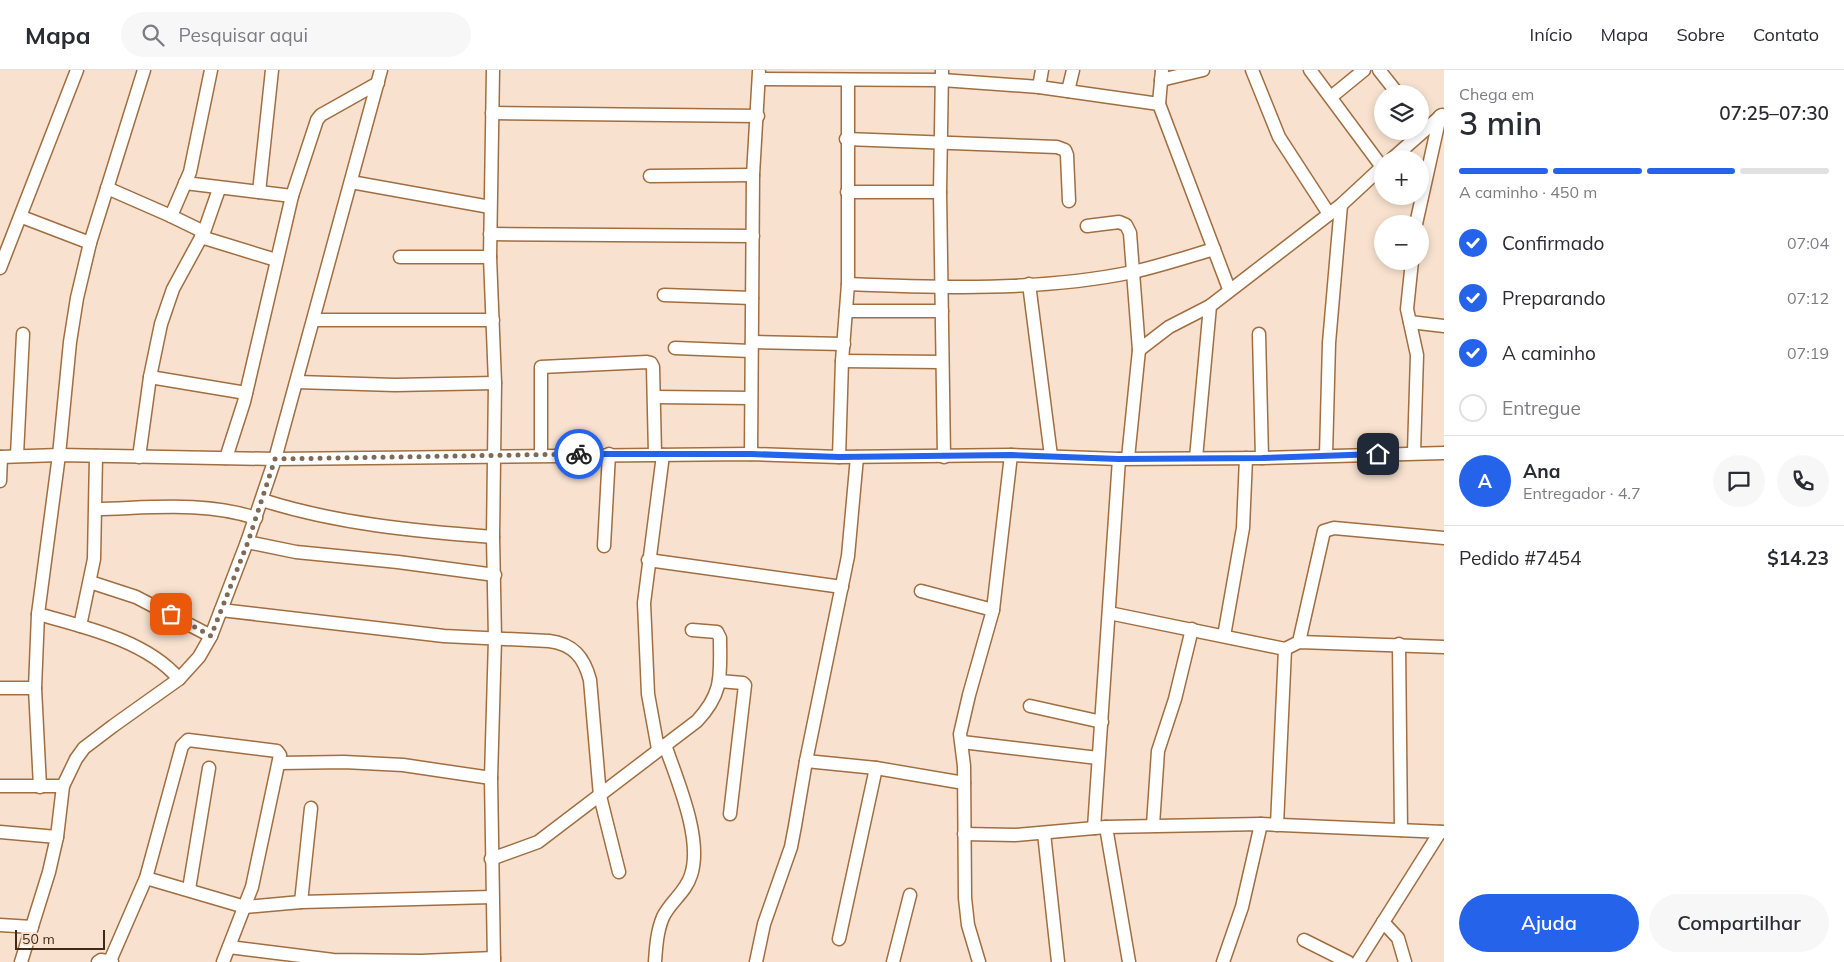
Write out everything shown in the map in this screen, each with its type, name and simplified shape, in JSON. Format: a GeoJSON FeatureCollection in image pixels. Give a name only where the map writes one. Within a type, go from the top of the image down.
{"type":"FeatureCollection","features":[{"type":"Feature","properties":{"kind":"street"},"geometry":{"type":"LineString","coordinates":[[0,268],[5,245],[22,217],[77,70]]}},
{"type":"Feature","properties":{"kind":"street"},"geometry":{"type":"LineString","coordinates":[[40,786],[35,688],[38,614],[59,455],[70,342],[77,298],[90,243],[144,70]]}},
{"type":"Feature","properties":{"kind":"street"},"geometry":{"type":"LineString","coordinates":[[171,216],[185,183],[196,145],[211,70]]}},
{"type":"Feature","properties":{"kind":"street"},"geometry":{"type":"LineString","coordinates":[[259,192],[272,70]]}},
{"type":"Feature","properties":{"kind":"street"},"geometry":{"type":"LineString","coordinates":[[21,962],[57,837],[63,786],[76,759],[84,748],[179,679],[200,657],[211,636],[248,542],[275,459],[315,320],[381,70]]}},
{"type":"Feature","properties":{"kind":"street"},"geometry":{"type":"LineString","coordinates":[[229,947],[333,960],[494,960],[490,778],[495,639],[493,537],[495,383],[490,258],[493,70]]}},
{"type":"Feature","properties":{"kind":"street"},"geometry":{"type":"LineString","coordinates":[[1039,87],[1042,70]]}},
{"type":"Feature","properties":{"kind":"street"},"geometry":{"type":"LineString","coordinates":[[1068,91],[1073,70]]}},
{"type":"Feature","properties":{"kind":"street"},"geometry":{"type":"LineString","coordinates":[[1203,70],[1161,75],[1159,104],[1229,289]]}},
{"type":"Feature","properties":{"kind":"street"},"geometry":{"type":"LineString","coordinates":[[1252,70],[1278,137],[1330,214]]}},
{"type":"Feature","properties":{"kind":"street"},"geometry":{"type":"LineString","coordinates":[[1310,70],[1374,156]]}},
{"type":"Feature","properties":{"kind":"street"},"geometry":{"type":"LineString","coordinates":[[1331,97],[1364,70]]}},
{"type":"Feature","properties":{"kind":"street"},"geometry":{"type":"LineString","coordinates":[[1379,70],[1391,85]]}},
{"type":"Feature","properties":{"kind":"street"},"geometry":{"type":"LineString","coordinates":[[751,454],[754,175],[759,74],[848,80],[871,74],[942,75],[1159,104]]}},
{"type":"Feature","properties":{"kind":"street"},"geometry":{"type":"LineString","coordinates":[[942,75],[940,192],[944,457]]}},
{"type":"Feature","properties":{"kind":"street"},"geometry":{"type":"LineString","coordinates":[[839,457],[842,362],[848,284],[846,139],[848,80]]}},
{"type":"Feature","properties":{"kind":"street"},"geometry":{"type":"LineString","coordinates":[[226,458],[246,393],[292,196],[317,120],[321,115],[378,83]]}},
{"type":"Feature","properties":{"kind":"street"},"geometry":{"type":"LineString","coordinates":[[492,113],[758,116]]}},
{"type":"Feature","properties":{"kind":"street"},"geometry":{"type":"LineString","coordinates":[[1402,150],[1435,122]]}},
{"type":"Feature","properties":{"kind":"street"},"geometry":{"type":"LineString","coordinates":[[1418,215],[1435,122]]}},
{"type":"Feature","properties":{"kind":"street"},"geometry":{"type":"LineString","coordinates":[[846,139],[1057,147],[1065,150],[1067,155],[1069,201]]}},
{"type":"Feature","properties":{"kind":"street"},"geometry":{"type":"LineString","coordinates":[[1139,350],[1169,328],[1210,306],[1229,289],[1330,214],[1374,174]]}},
{"type":"Feature","properties":{"kind":"street"},"geometry":{"type":"LineString","coordinates":[[650,176],[754,175]]}},
{"type":"Feature","properties":{"kind":"street"},"geometry":{"type":"LineString","coordinates":[[351,182],[490,207]]}},
{"type":"Feature","properties":{"kind":"street"},"geometry":{"type":"LineString","coordinates":[[185,183],[292,196]]}},
{"type":"Feature","properties":{"kind":"street"},"geometry":{"type":"LineString","coordinates":[[107,188],[171,216],[203,235],[276,260]]}},
{"type":"Feature","properties":{"kind":"street"},"geometry":{"type":"LineString","coordinates":[[139,456],[150,377],[161,324],[173,289],[203,235],[219,188]]}},
{"type":"Feature","properties":{"kind":"street"},"geometry":{"type":"LineString","coordinates":[[847,192],[940,192]]}},
{"type":"Feature","properties":{"kind":"street"},"geometry":{"type":"LineString","coordinates":[[1326,455],[1329,343],[1341,205]]}},
{"type":"Feature","properties":{"kind":"street"},"geometry":{"type":"LineString","coordinates":[[22,217],[90,243]]}},
{"type":"Feature","properties":{"kind":"street"},"geometry":{"type":"LineString","coordinates":[[1087,226],[1119,222],[1126,225],[1130,233],[1139,350],[1124,458],[1109,613],[1098,758],[1100,827],[1130,962]]}},
{"type":"Feature","properties":{"kind":"street"},"geometry":{"type":"LineString","coordinates":[[490,234],[753,236]]}},
{"type":"Feature","properties":{"kind":"street"},"geometry":{"type":"LineString","coordinates":[[848,284],[942,288],[1029,284],[1134,271],[1214,250]]}},
{"type":"Feature","properties":{"kind":"street"},"geometry":{"type":"LineString","coordinates":[[400,257],[490,258]]}},
{"type":"Feature","properties":{"kind":"street"},"geometry":{"type":"LineString","coordinates":[[1411,270],[1407,310],[1417,354],[1414,452]]}},
{"type":"Feature","properties":{"kind":"street"},"geometry":{"type":"LineString","coordinates":[[1029,284],[1051,456]]}},
{"type":"Feature","properties":{"kind":"street"},"geometry":{"type":"LineString","coordinates":[[664,295],[752,298]]}},
{"type":"Feature","properties":{"kind":"street"},"geometry":{"type":"LineString","coordinates":[[1196,458],[1210,306]]}},
{"type":"Feature","properties":{"kind":"street"},"geometry":{"type":"LineString","coordinates":[[846,311],[942,311]]}},
{"type":"Feature","properties":{"kind":"street"},"geometry":{"type":"LineString","coordinates":[[315,320],[493,320]]}},
{"type":"Feature","properties":{"kind":"street"},"geometry":{"type":"LineString","coordinates":[[1410,322],[1444,326]]}},
{"type":"Feature","properties":{"kind":"street"},"geometry":{"type":"LineString","coordinates":[[17,455],[23,334]]}},
{"type":"Feature","properties":{"kind":"street"},"geometry":{"type":"LineString","coordinates":[[1259,334],[1262,458]]}},
{"type":"Feature","properties":{"kind":"street"},"geometry":{"type":"LineString","coordinates":[[675,348],[844,344]]}},
{"type":"Feature","properties":{"kind":"street"},"geometry":{"type":"LineString","coordinates":[[842,362],[942,362]]}},
{"type":"Feature","properties":{"kind":"street"},"geometry":{"type":"LineString","coordinates":[[542,455],[541,368],[543,366],[651,363],[653,367],[659,454],[644,603],[648,694],[662,747],[690,821],[693,863],[691,876],[684,890],[664,915],[659,930],[655,962]]}},
{"type":"Feature","properties":{"kind":"street"},"geometry":{"type":"LineString","coordinates":[[150,377],[246,393]]}},
{"type":"Feature","properties":{"kind":"street"},"geometry":{"type":"LineString","coordinates":[[297,382],[395,385],[495,383]]}},
{"type":"Feature","properties":{"kind":"street"},"geometry":{"type":"LineString","coordinates":[[655,397],[751,398]]}},
{"type":"Feature","properties":{"kind":"street"},"geometry":{"type":"LineString","coordinates":[[0,481],[1,457],[17,455],[275,459],[609,454],[751,454],[839,457],[1011,455],[1124,458],[1262,458],[1414,452],[1444,453]]}},
{"type":"Feature","properties":{"kind":"street"},"geometry":{"type":"LineString","coordinates":[[604,546],[609,454]]}},
{"type":"Feature","properties":{"kind":"street"},"geometry":{"type":"LineString","coordinates":[[979,962],[968,924],[965,898],[964,783],[961,729],[993,610],[1011,455]]}},
{"type":"Feature","properties":{"kind":"street"},"geometry":{"type":"LineString","coordinates":[[80,626],[94,559],[96,456]]}},
{"type":"Feature","properties":{"kind":"street"},"geometry":{"type":"LineString","coordinates":[[756,962],[764,924],[791,847],[806,761],[848,556],[857,457]]}},
{"type":"Feature","properties":{"kind":"street"},"geometry":{"type":"LineString","coordinates":[[1224,636],[1243,528],[1246,458]]}},
{"type":"Feature","properties":{"kind":"street"},"geometry":{"type":"LineString","coordinates":[[262,500],[293,510],[384,528],[493,537]]}},
{"type":"Feature","properties":{"kind":"street"},"geometry":{"type":"LineString","coordinates":[[96,509],[201,506],[220,508],[256,518]]}},
{"type":"Feature","properties":{"kind":"street"},"geometry":{"type":"LineString","coordinates":[[1299,642],[1324,531],[1334,528],[1444,538]]}},
{"type":"Feature","properties":{"kind":"street"},"geometry":{"type":"LineString","coordinates":[[248,542],[296,552],[398,562],[494,575]]}},
{"type":"Feature","properties":{"kind":"street"},"geometry":{"type":"LineString","coordinates":[[648,560],[842,587]]}},
{"type":"Feature","properties":{"kind":"street"},"geometry":{"type":"LineString","coordinates":[[90,582],[136,597],[211,636]]}},
{"type":"Feature","properties":{"kind":"street"},"geometry":{"type":"LineString","coordinates":[[921,591],[993,610]]}},
{"type":"Feature","properties":{"kind":"street"},"geometry":{"type":"LineString","coordinates":[[221,610],[358,628],[562,643],[575,650],[586,666],[590,680],[600,796],[620,872]]}},
{"type":"Feature","properties":{"kind":"street"},"geometry":{"type":"LineString","coordinates":[[1109,613],[1285,649],[1299,642],[1444,647]]}},
{"type":"Feature","properties":{"kind":"street"},"geometry":{"type":"LineString","coordinates":[[38,614],[80,626],[155,656],[179,679]]}},
{"type":"Feature","properties":{"kind":"street"},"geometry":{"type":"LineString","coordinates":[[1153,825],[1158,751],[1175,699],[1192,629]]}},
{"type":"Feature","properties":{"kind":"street"},"geometry":{"type":"LineString","coordinates":[[491,859],[538,842],[697,721],[707,710],[716,697],[719,682],[719,634],[717,632],[692,630]]}},
{"type":"Feature","properties":{"kind":"street"},"geometry":{"type":"LineString","coordinates":[[1399,644],[1401,830]]}},
{"type":"Feature","properties":{"kind":"street"},"geometry":{"type":"LineString","coordinates":[[1277,825],[1285,649]]}},
{"type":"Feature","properties":{"kind":"street"},"geometry":{"type":"LineString","coordinates":[[719,682],[743,682],[745,685],[730,814]]}},
{"type":"Feature","properties":{"kind":"street"},"geometry":{"type":"LineString","coordinates":[[0,688],[35,688]]}},
{"type":"Feature","properties":{"kind":"street"},"geometry":{"type":"LineString","coordinates":[[1030,706],[1102,722]]}},
{"type":"Feature","properties":{"kind":"street"},"geometry":{"type":"LineString","coordinates":[[98,962],[101,960],[111,962],[146,878],[185,742],[277,751],[280,755],[280,763],[245,907],[223,962]]}},
{"type":"Feature","properties":{"kind":"street"},"geometry":{"type":"LineString","coordinates":[[962,742],[1098,758]]}},
{"type":"Feature","properties":{"kind":"street"},"geometry":{"type":"LineString","coordinates":[[806,761],[876,768],[964,783]]}},
{"type":"Feature","properties":{"kind":"street"},"geometry":{"type":"LineString","coordinates":[[280,763],[344,762],[403,765],[490,778]]}},
{"type":"Feature","properties":{"kind":"street"},"geometry":{"type":"LineString","coordinates":[[189,889],[209,768]]}},
{"type":"Feature","properties":{"kind":"street"},"geometry":{"type":"LineString","coordinates":[[839,939],[876,768]]}},
{"type":"Feature","properties":{"kind":"street"},"geometry":{"type":"LineString","coordinates":[[0,786],[63,786]]}},
{"type":"Feature","properties":{"kind":"street"},"geometry":{"type":"LineString","coordinates":[[301,902],[310,808]]}},
{"type":"Feature","properties":{"kind":"street"},"geometry":{"type":"LineString","coordinates":[[1223,962],[1242,907],[1261,824]]}},
{"type":"Feature","properties":{"kind":"street"},"geometry":{"type":"LineString","coordinates":[[964,834],[1015,836],[1100,827],[1261,824],[1442,832]]}},
{"type":"Feature","properties":{"kind":"street"},"geometry":{"type":"LineString","coordinates":[[0,832],[57,837]]}},
{"type":"Feature","properties":{"kind":"street"},"geometry":{"type":"LineString","coordinates":[[1358,962],[1442,832]]}},
{"type":"Feature","properties":{"kind":"street"},"geometry":{"type":"LineString","coordinates":[[1044,833],[1058,962]]}},
{"type":"Feature","properties":{"kind":"street"},"geometry":{"type":"LineString","coordinates":[[146,878],[189,889],[245,907],[301,902],[492,897]]}},
{"type":"Feature","properties":{"kind":"street"},"geometry":{"type":"LineString","coordinates":[[893,962],[910,895]]}},
{"type":"Feature","properties":{"kind":"street"},"geometry":{"type":"LineString","coordinates":[[1383,922],[1398,938],[1405,962]]}},
{"type":"Feature","properties":{"kind":"street"},"geometry":{"type":"LineString","coordinates":[[0,925],[32,927]]}},
{"type":"Feature","properties":{"kind":"street"},"geometry":{"type":"LineString","coordinates":[[1304,940],[1348,962]]}},
{"type":"Feature","properties":{"kind":"way so far"},"geometry":{"type":"LineString","coordinates":[[171,614],[211,636],[248,542],[275,459],[579,454]]}},
{"type":"Feature","properties":{"kind":"route"},"geometry":{"type":"LineString","coordinates":[[579,454],[751,454],[839,457],[1011,455],[1119,459],[1262,458],[1378,454]]}}]}
